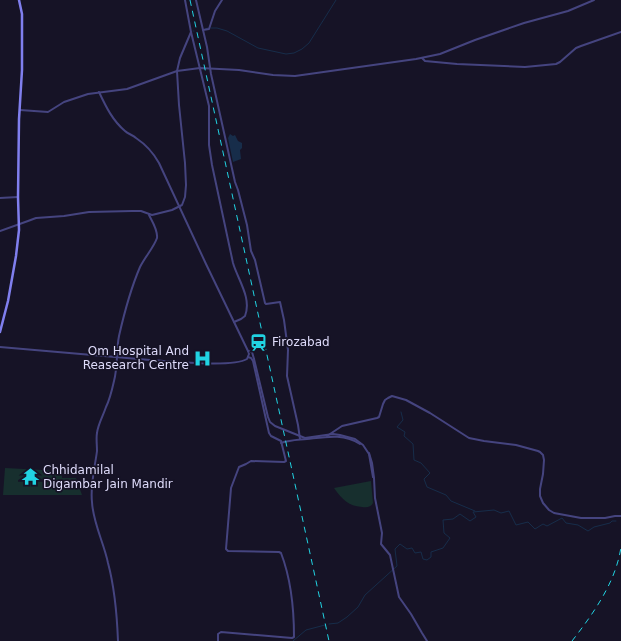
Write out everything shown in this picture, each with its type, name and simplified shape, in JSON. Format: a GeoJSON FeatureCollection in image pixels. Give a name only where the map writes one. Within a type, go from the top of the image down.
{"type":"FeatureCollection","features":[{"type":"Feature","properties":{"kind":"main road"},"geometry":{"type":"LineString","coordinates":[[0,332],[8,301],[16,256],[19,224],[18,197],[22,70],[22,14],[19,0]]}},
{"type":"Feature","properties":{"kind":"street"},"geometry":{"type":"LineString","coordinates":[[185,0],[191,32],[209,106],[209,145],[212,165],[233,263],[244,291],[246,301],[247,309],[244,318],[234,322]]}},
{"type":"Feature","properties":{"kind":"street"},"geometry":{"type":"LineString","coordinates":[[196,0],[235,182],[247,225],[251,251],[255,260],[265,303],[280,302],[288,350],[287,376],[300,439]]}},
{"type":"Feature","properties":{"kind":"street"},"geometry":{"type":"LineString","coordinates":[[203,30],[209,28],[215,11],[222,0]]}},
{"type":"Feature","properties":{"kind":"street"},"geometry":{"type":"LineString","coordinates":[[20,110],[50,111],[67,101],[88,94],[127,89],[177,71],[200,68],[240,70],[278,76],[295,76],[422,58],[440,54],[477,39],[524,23],[568,12],[594,0]]}},
{"type":"Feature","properties":{"kind":"street"},"geometry":{"type":"LineString","coordinates":[[0,231],[36,218],[89,212],[141,211],[149,215],[165,213],[179,207],[182,204],[186,190],[185,163],[177,71],[180,58],[191,32]]}},
{"type":"Feature","properties":{"kind":"street"},"geometry":{"type":"LineString","coordinates":[[422,58],[425,61],[457,64],[525,67],[540,66],[558,63],[578,47],[621,32]]}},
{"type":"Feature","properties":{"kind":"street"},"geometry":{"type":"LineString","coordinates":[[99,92],[107,110],[112,117],[125,131],[138,139],[157,160],[248,351],[248,357],[252,360],[269,432],[271,436],[281,442],[286,460],[285,462],[251,461],[239,467],[231,488],[226,548],[228,551],[281,553],[291,589],[294,637],[220,632],[218,641]]}},
{"type":"Feature","properties":{"kind":"street"},"geometry":{"type":"LineString","coordinates":[[0,198],[18,197]]}},
{"type":"Feature","properties":{"kind":"street"},"geometry":{"type":"LineString","coordinates":[[118,641],[117,615],[110,572],[95,519],[91,495],[97,449],[96,433],[114,382],[117,369],[118,338],[129,299],[143,261],[157,237],[156,229],[149,215]]}},
{"type":"Feature","properties":{"kind":"street"},"geometry":{"type":"LineString","coordinates":[[0,347],[182,362],[222,363],[245,360],[248,357]]}},
{"type":"Feature","properties":{"kind":"street"},"geometry":{"type":"LineString","coordinates":[[248,351],[251,351],[253,354],[271,424],[305,438],[333,434],[358,441],[369,455],[374,480]]}},
{"type":"Feature","properties":{"kind":"street"},"geometry":{"type":"LineString","coordinates":[[326,436],[342,426],[377,418],[385,400],[392,396],[404,399],[430,413],[469,438],[516,445],[540,452],[543,456],[544,465],[540,485],[540,494],[543,504],[550,511],[581,518],[621,516]]}},
{"type":"Feature","properties":{"kind":"street"},"geometry":{"type":"LineString","coordinates":[[281,442],[335,436],[355,441],[368,451],[371,458],[375,498],[382,533],[381,544],[389,554],[399,597],[427,641]]}},
{"type":"Feature","properties":{"kind":"green space"},"geometry":{"type":"Polygon","coordinates":[[[5,468],[62,471],[62,478],[76,478],[82,495],[3,495],[5,468]]]}},
{"type":"Feature","properties":{"kind":"green space"},"geometry":{"type":"Polygon","coordinates":[[[371,481],[373,503],[367,507],[349,503],[343,499],[334,488],[371,481]]]}},
{"type":"Feature","properties":{"kind":"water"},"geometry":{"type":"Polygon","coordinates":[[[230,134],[233,136],[235,135],[238,141],[242,143],[242,148],[240,150],[241,159],[233,162],[228,138],[230,134]]]}},
{"type":"Feature","properties":{"kind":"waterway"},"geometry":{"type":"LineString","coordinates":[[211,28],[227,31],[258,48],[286,54],[294,53],[309,43],[336,0]]}},
{"type":"Feature","properties":{"kind":"waterway"},"geometry":{"type":"LineString","coordinates":[[401,412],[403,420],[397,427],[405,432],[404,436],[413,444],[414,460],[421,463],[430,473],[424,479],[427,487],[446,495],[451,501],[475,511]]}},
{"type":"Feature","properties":{"kind":"waterway"},"geometry":{"type":"LineString","coordinates":[[329,624],[338,623],[347,617],[358,607],[365,595],[397,566],[395,549],[400,544],[407,549],[412,548],[415,553],[421,552],[423,559],[427,560],[431,557],[431,552],[443,548],[450,538],[444,533],[443,520],[453,519],[460,514],[470,521],[476,517],[473,512],[494,510],[501,513],[509,511],[516,525],[528,522],[535,529],[543,524],[547,526],[562,518],[566,523],[578,525],[588,531],[594,527],[616,521]]}},
{"type":"Feature","properties":{"kind":"waterway"},"geometry":{"type":"LineString","coordinates":[[293,641],[306,630],[325,625]]}},
{"type":"Feature","properties":{"kind":"railway"},"geometry":{"type":"LineString","coordinates":[[190,0],[329,641]]}},
{"type":"Feature","properties":{"kind":"railway"},"geometry":{"type":"LineString","coordinates":[[572,641],[588,620],[609,585],[621,547]]}},
{"type":"Feature","properties":{"kind":"place","name":"Firozabad"},"geometry":{"type":"Point","coordinates":[259,342]}},
{"type":"Feature","properties":{"kind":"place","name":"Om Hospital And Reasearch Centre"},"geometry":{"type":"Point","coordinates":[202,358]}},
{"type":"Feature","properties":{"kind":"place","name":"Chhidamilal Digambar Jain Mandir"},"geometry":{"type":"Point","coordinates":[30,477]}}]}
